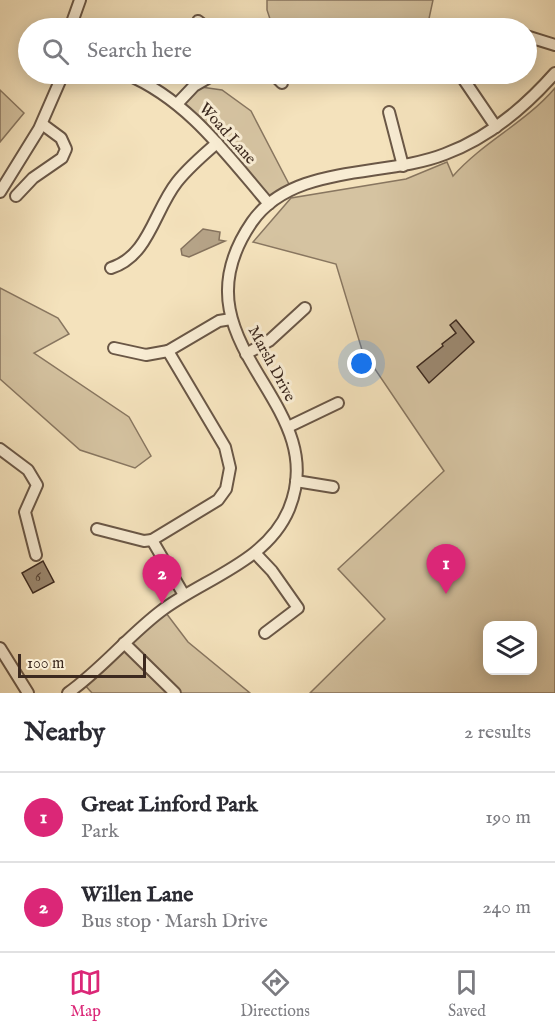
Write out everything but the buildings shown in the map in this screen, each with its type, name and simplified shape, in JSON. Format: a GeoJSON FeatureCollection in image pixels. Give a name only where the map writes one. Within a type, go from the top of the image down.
{"type":"FeatureCollection","features":[{"type":"Feature","properties":{"kind":"street"},"geometry":{"type":"LineString","coordinates":[[74,18],[80,0]]}},
{"type":"Feature","properties":{"kind":"street"},"geometry":{"type":"LineString","coordinates":[[537,39],[555,45]]}},
{"type":"Feature","properties":{"kind":"street","name":"Marsh Drive"},"geometry":{"type":"LineString","coordinates":[[68,693],[163,609],[255,553],[272,536],[289,510],[296,481],[297,460],[288,427],[246,354],[231,318],[226,283],[243,236],[269,204],[291,188],[315,181],[403,166],[445,154],[496,126],[521,108],[555,73]]}},
{"type":"Feature","properties":{"kind":"street"},"geometry":{"type":"LineString","coordinates":[[0,192],[42,124],[59,84]]}},
{"type":"Feature","properties":{"kind":"street","name":"Woad Lane"},"geometry":{"type":"LineString","coordinates":[[147,84],[159,90],[190,113],[269,204]]}},
{"type":"Feature","properties":{"kind":"street"},"geometry":{"type":"LineString","coordinates":[[177,104],[198,84]]}},
{"type":"Feature","properties":{"kind":"street"},"geometry":{"type":"LineString","coordinates":[[467,84],[496,126]]}},
{"type":"Feature","properties":{"kind":"street"},"geometry":{"type":"LineString","coordinates":[[389,112],[403,166]]}},
{"type":"Feature","properties":{"kind":"street"},"geometry":{"type":"LineString","coordinates":[[16,196],[27,183],[62,158],[66,149],[61,138],[42,124]]}},
{"type":"Feature","properties":{"kind":"street"},"geometry":{"type":"LineString","coordinates":[[111,268],[125,264],[137,253],[165,198],[178,180],[217,143]]}},
{"type":"Feature","properties":{"kind":"street"},"geometry":{"type":"LineString","coordinates":[[11,172],[27,183]]}},
{"type":"Feature","properties":{"kind":"street"},"geometry":{"type":"LineString","coordinates":[[246,354],[269,341],[305,308]]}},
{"type":"Feature","properties":{"kind":"street"},"geometry":{"type":"LineString","coordinates":[[114,348],[146,355],[168,351],[219,321],[231,318]]}},
{"type":"Feature","properties":{"kind":"street"},"geometry":{"type":"LineString","coordinates":[[97,530],[144,541],[152,540],[218,500],[226,489],[230,468],[225,447],[168,351]]}},
{"type":"Feature","properties":{"kind":"street"},"geometry":{"type":"LineString","coordinates":[[288,427],[338,403]]}},
{"type":"Feature","properties":{"kind":"street"},"geometry":{"type":"LineString","coordinates":[[0,449],[28,470],[37,485],[25,512],[36,555]]}},
{"type":"Feature","properties":{"kind":"street"},"geometry":{"type":"LineString","coordinates":[[296,481],[333,487]]}},
{"type":"Feature","properties":{"kind":"street"},"geometry":{"type":"LineString","coordinates":[[152,540],[184,595]]}},
{"type":"Feature","properties":{"kind":"street"},"geometry":{"type":"LineString","coordinates":[[255,553],[272,571],[301,612],[265,633]]}},
{"type":"Feature","properties":{"kind":"street"},"geometry":{"type":"LineString","coordinates":[[124,643],[175,693]]}},
{"type":"Feature","properties":{"kind":"street"},"geometry":{"type":"LineString","coordinates":[[0,648],[28,693]]}},
{"type":"Feature","properties":{"kind":"shaded area"},"geometry":{"type":"Polygon","coordinates":[[[267,0],[433,0],[429,18],[270,18],[267,0]]]}},
{"type":"Feature","properties":{"kind":"shaded area"},"geometry":{"type":"Polygon","coordinates":[[[194,86],[222,90],[251,111],[291,188],[269,204],[177,104],[194,86]]]}},
{"type":"Feature","properties":{"kind":"shaded area"},"geometry":{"type":"Polygon","coordinates":[[[555,88],[555,693],[310,693],[385,619],[338,569],[444,471],[362,350],[336,264],[253,242],[291,198],[406,179],[447,162],[453,176],[530,112],[555,88]]]}},
{"type":"Feature","properties":{"kind":"shaded area"},"geometry":{"type":"Polygon","coordinates":[[[0,90],[24,113],[0,142],[0,90]]]}},
{"type":"Feature","properties":{"kind":"shaded area"},"geometry":{"type":"Polygon","coordinates":[[[203,229],[220,232],[219,240],[225,241],[189,257],[182,255],[181,249],[203,229]]]}},
{"type":"Feature","properties":{"kind":"shaded area"},"geometry":{"type":"Polygon","coordinates":[[[0,288],[58,318],[69,334],[34,353],[129,417],[151,456],[135,468],[80,450],[0,379],[0,288]]]}},
{"type":"Feature","properties":{"kind":"shaded area"},"geometry":{"type":"Polygon","coordinates":[[[163,609],[188,642],[250,693],[92,693],[83,683],[163,609]]]}},
{"type":"Feature","properties":{"kind":"place","name":"Great Linford Park"},"geometry":{"type":"Point","coordinates":[446,594]}},
{"type":"Feature","properties":{"kind":"place","name":"Willen Lane"},"geometry":{"type":"Point","coordinates":[162,604]}}]}
